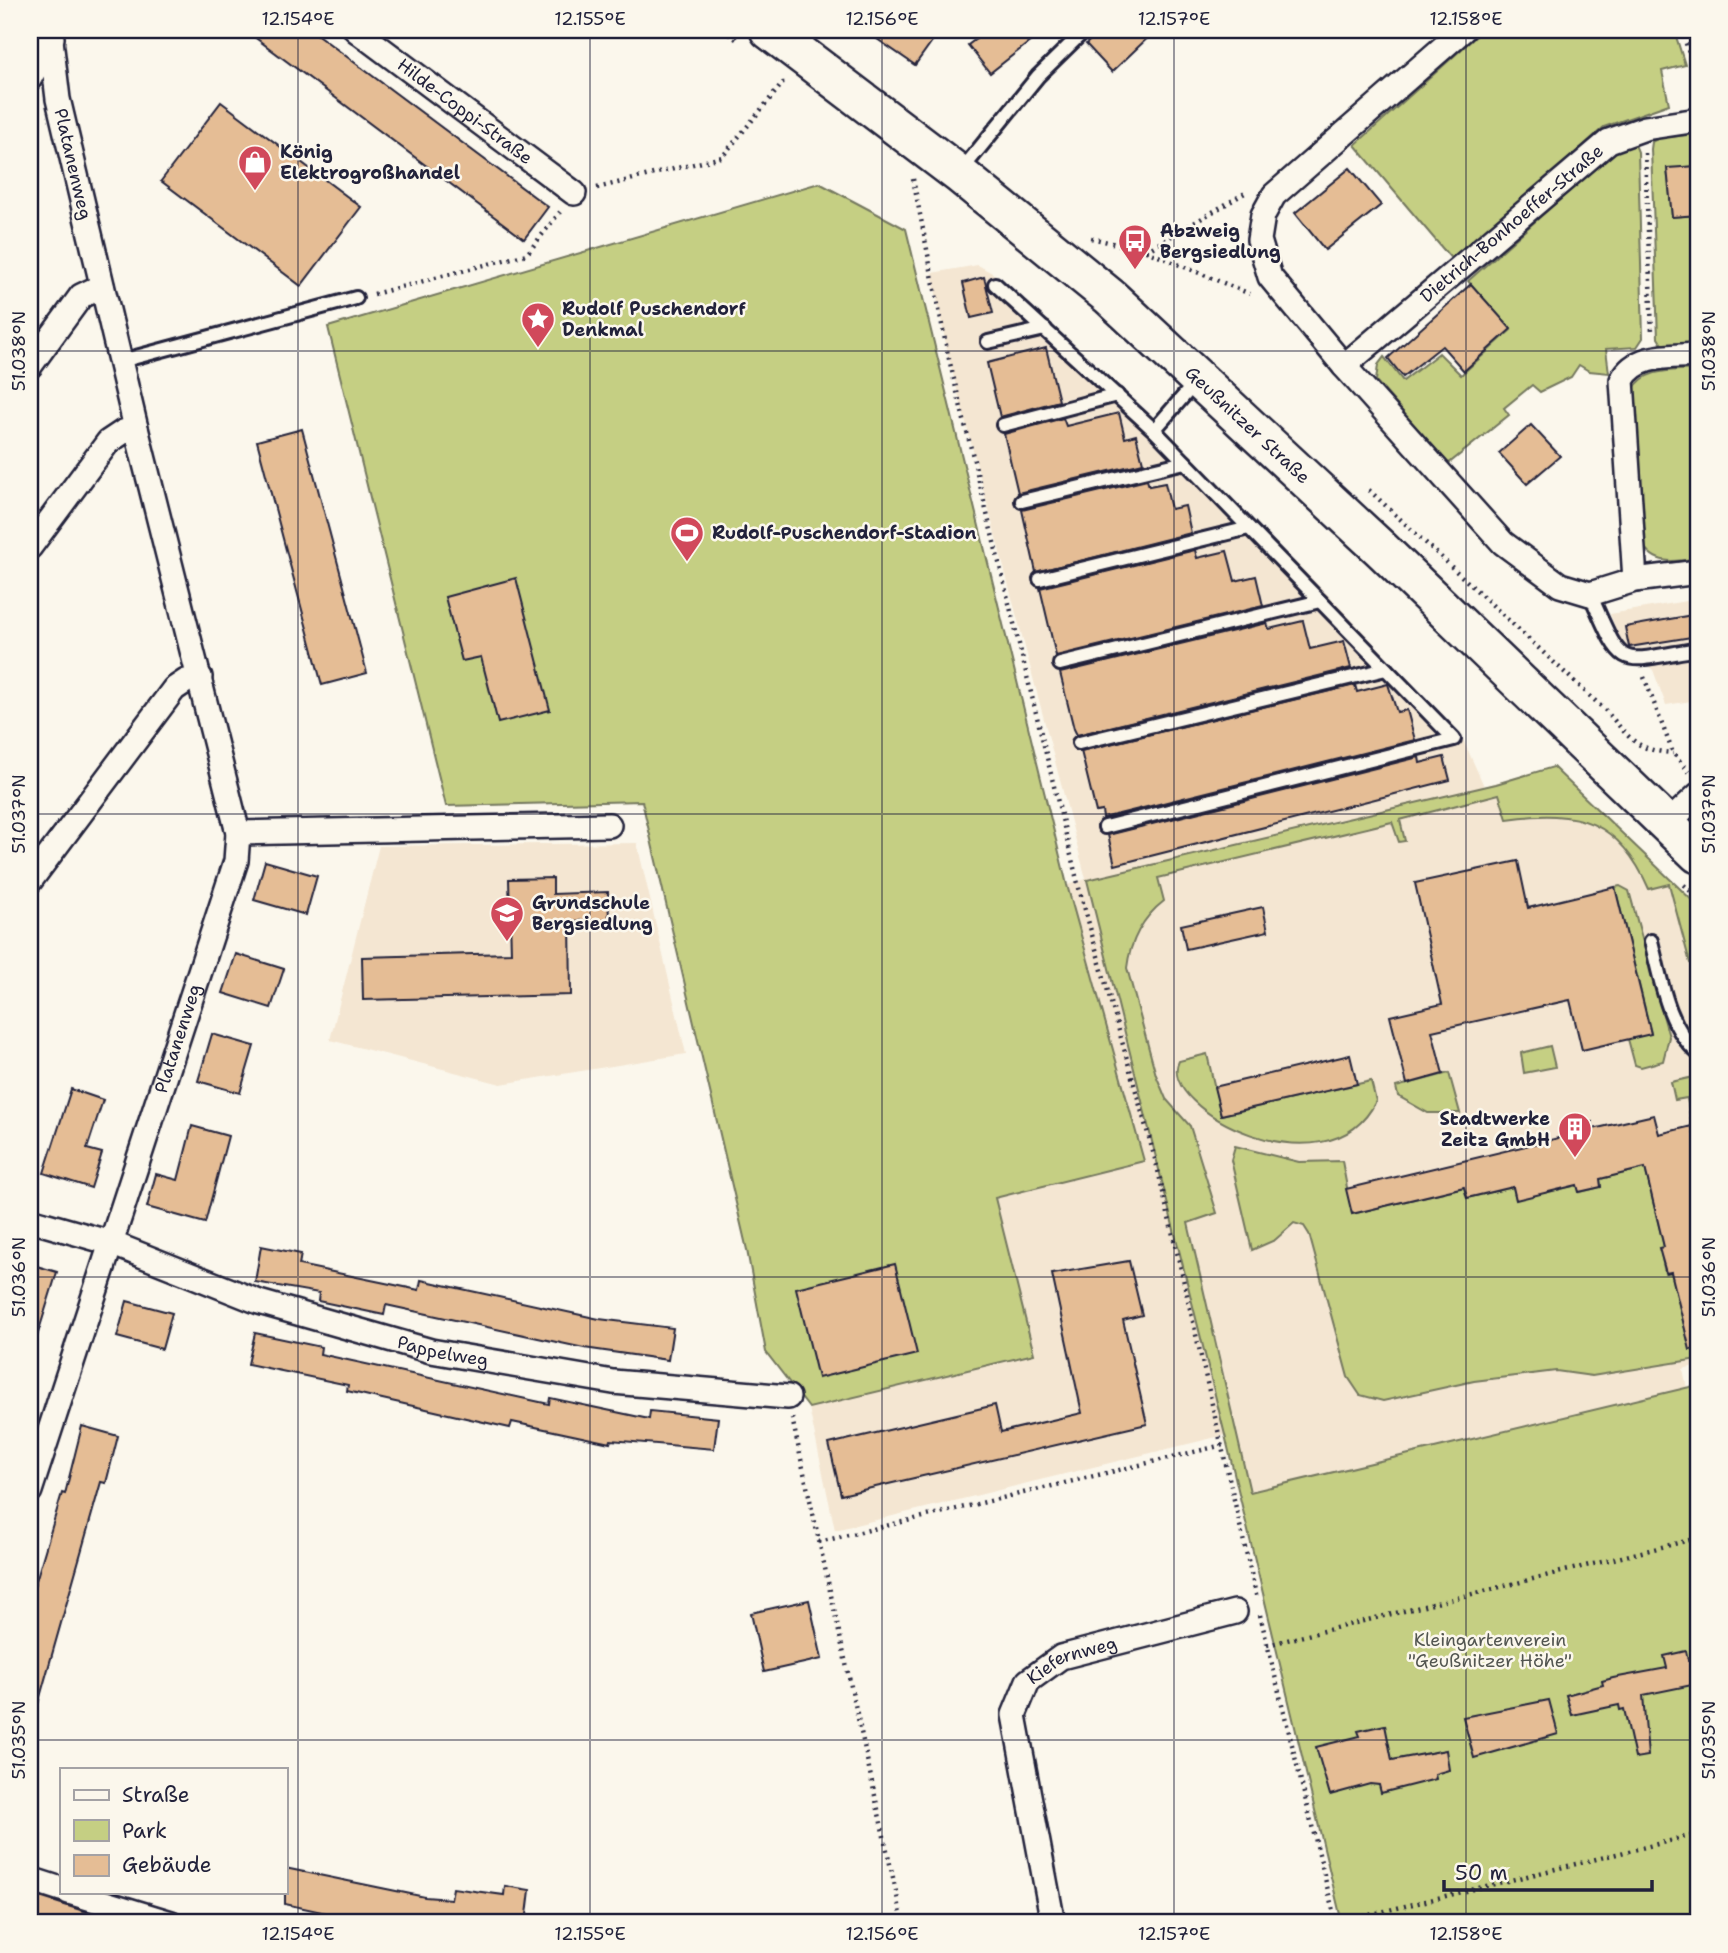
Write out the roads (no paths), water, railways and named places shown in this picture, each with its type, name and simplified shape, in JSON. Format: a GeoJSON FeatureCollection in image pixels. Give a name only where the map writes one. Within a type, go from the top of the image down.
{"type":"FeatureCollection","features":[{"type":"Feature","properties":{"kind":"main road","name":"Geußnitzer Straße"},"geometry":{"type":"LineString","coordinates":[[769,30],[1056,251],[1199,379],[1391,558],[1698,854]]}},
{"type":"Feature","properties":{"kind":"street","name":"Hilde-Coppi-Straße"},"geometry":{"type":"LineString","coordinates":[[356,30],[574,193]]}},
{"type":"Feature","properties":{"kind":"street"},"geometry":{"type":"LineString","coordinates":[[1463,30],[1274,195],[1263,215],[1259,240],[1270,278],[1299,315],[1503,543],[1560,585],[1590,594],[1634,580],[1698,572]]}},
{"type":"Feature","properties":{"kind":"street","name":"Platanenweg"},"geometry":{"type":"LineString","coordinates":[[30,78],[51,33]]}},
{"type":"Feature","properties":{"kind":"street","name":"Platanenweg"},"geometry":{"type":"LineString","coordinates":[[30,1491],[236,860],[238,833],[136,428],[58,99],[51,33]]}},
{"type":"Feature","properties":{"kind":"street","name":"Dietrich-Bonhoeffer-Straße"},"geometry":{"type":"LineString","coordinates":[[1344,366],[1609,141],[1644,128],[1698,120]]}},
{"type":"Feature","properties":{"kind":"street"},"geometry":{"type":"LineString","coordinates":[[30,366],[81,296],[103,286]]}},
{"type":"Feature","properties":{"kind":"street"},"geometry":{"type":"LineString","coordinates":[[1634,580],[1622,380],[1628,369],[1652,358],[1698,355]]}},
{"type":"Feature","properties":{"kind":"street"},"geometry":{"type":"LineString","coordinates":[[30,547],[108,442],[123,432],[136,428]]}},
{"type":"Feature","properties":{"kind":"street"},"geometry":{"type":"LineString","coordinates":[[30,881],[174,689],[186,681],[200,677]]}},
{"type":"Feature","properties":{"kind":"street"},"geometry":{"type":"LineString","coordinates":[[1667,824],[1698,795]]}},
{"type":"Feature","properties":{"kind":"street"},"geometry":{"type":"LineString","coordinates":[[238,833],[608,825]]}},
{"type":"Feature","properties":{"kind":"street"},"geometry":{"type":"LineString","coordinates":[[30,1220],[111,1243]]}},
{"type":"Feature","properties":{"kind":"street","name":"Pappelweg"},"geometry":{"type":"LineString","coordinates":[[111,1243],[259,1302],[431,1350],[614,1382],[788,1397]]}},
{"type":"Feature","properties":{"kind":"street","name":"Kiefernweg"},"geometry":{"type":"LineString","coordinates":[[1053,1923],[1014,1716],[1028,1681],[1061,1657],[1236,1612]]}},
{"type":"Feature","properties":{"kind":"street"},"geometry":{"type":"LineString","coordinates":[[30,1880],[60,1889]]}},
{"type":"Feature","properties":{"kind":"street"},"geometry":{"type":"LineString","coordinates":[[76,1894],[171,1923]]}},
{"type":"Feature","properties":{"kind":"lane"},"geometry":{"type":"LineString","coordinates":[[959,174],[1038,76],[1085,30]]}},
{"type":"Feature","properties":{"kind":"lane"},"geometry":{"type":"LineString","coordinates":[[995,284],[1154,430],[1454,739],[1105,827]]}},
{"type":"Feature","properties":{"kind":"lane"},"geometry":{"type":"LineString","coordinates":[[121,361],[356,298]]}},
{"type":"Feature","properties":{"kind":"lane"},"geometry":{"type":"LineString","coordinates":[[988,342],[1045,329]]}},
{"type":"Feature","properties":{"kind":"lane"},"geometry":{"type":"LineString","coordinates":[[1154,430],[1199,379]]}},
{"type":"Feature","properties":{"kind":"lane"},"geometry":{"type":"LineString","coordinates":[[1003,425],[1117,395]]}},
{"type":"Feature","properties":{"kind":"lane"},"geometry":{"type":"LineString","coordinates":[[1022,501],[1185,462]]}},
{"type":"Feature","properties":{"kind":"lane"},"geometry":{"type":"LineString","coordinates":[[1040,579],[1250,528]]}},
{"type":"Feature","properties":{"kind":"lane"},"geometry":{"type":"LineString","coordinates":[[1590,594],[1616,652],[1637,660],[1698,649]]}},
{"type":"Feature","properties":{"kind":"lane"},"geometry":{"type":"LineString","coordinates":[[1060,664],[1320,601]]}},
{"type":"Feature","properties":{"kind":"lane"},"geometry":{"type":"LineString","coordinates":[[1079,743],[1385,669]]}},
{"type":"Feature","properties":{"kind":"lane"},"geometry":{"type":"LineString","coordinates":[[1651,941],[1669,1008],[1686,1042],[1698,1053]]}},
{"type":"Feature","properties":{"kind":"place","name":"König Elektrogroßhandel"},"geometry":{"type":"Point","coordinates":[255,192]}},
{"type":"Feature","properties":{"kind":"place","name":"Abzweig Bergsiedlung"},"geometry":{"type":"Point","coordinates":[1135,271]}},
{"type":"Feature","properties":{"kind":"place","name":"Rudolf Puschendorf Denkmal"},"geometry":{"type":"Point","coordinates":[538,349]}},
{"type":"Feature","properties":{"kind":"place","name":"Rudolf-Puschendorf-Stadion"},"geometry":{"type":"Point","coordinates":[687,563]}},
{"type":"Feature","properties":{"kind":"place","name":"Grundschule Bergsiedlung"},"geometry":{"type":"Point","coordinates":[507,943]}},
{"type":"Feature","properties":{"kind":"place","name":"Stadtwerke Zeitz GmbH"},"geometry":{"type":"Point","coordinates":[1575,1159]}},
{"type":"Feature","properties":{"kind":"park label","name":"Kleingartenverein \"Geußnitzer Höhe\""},"geometry":{"type":"Point","coordinates":[1490,1650]}}]}
